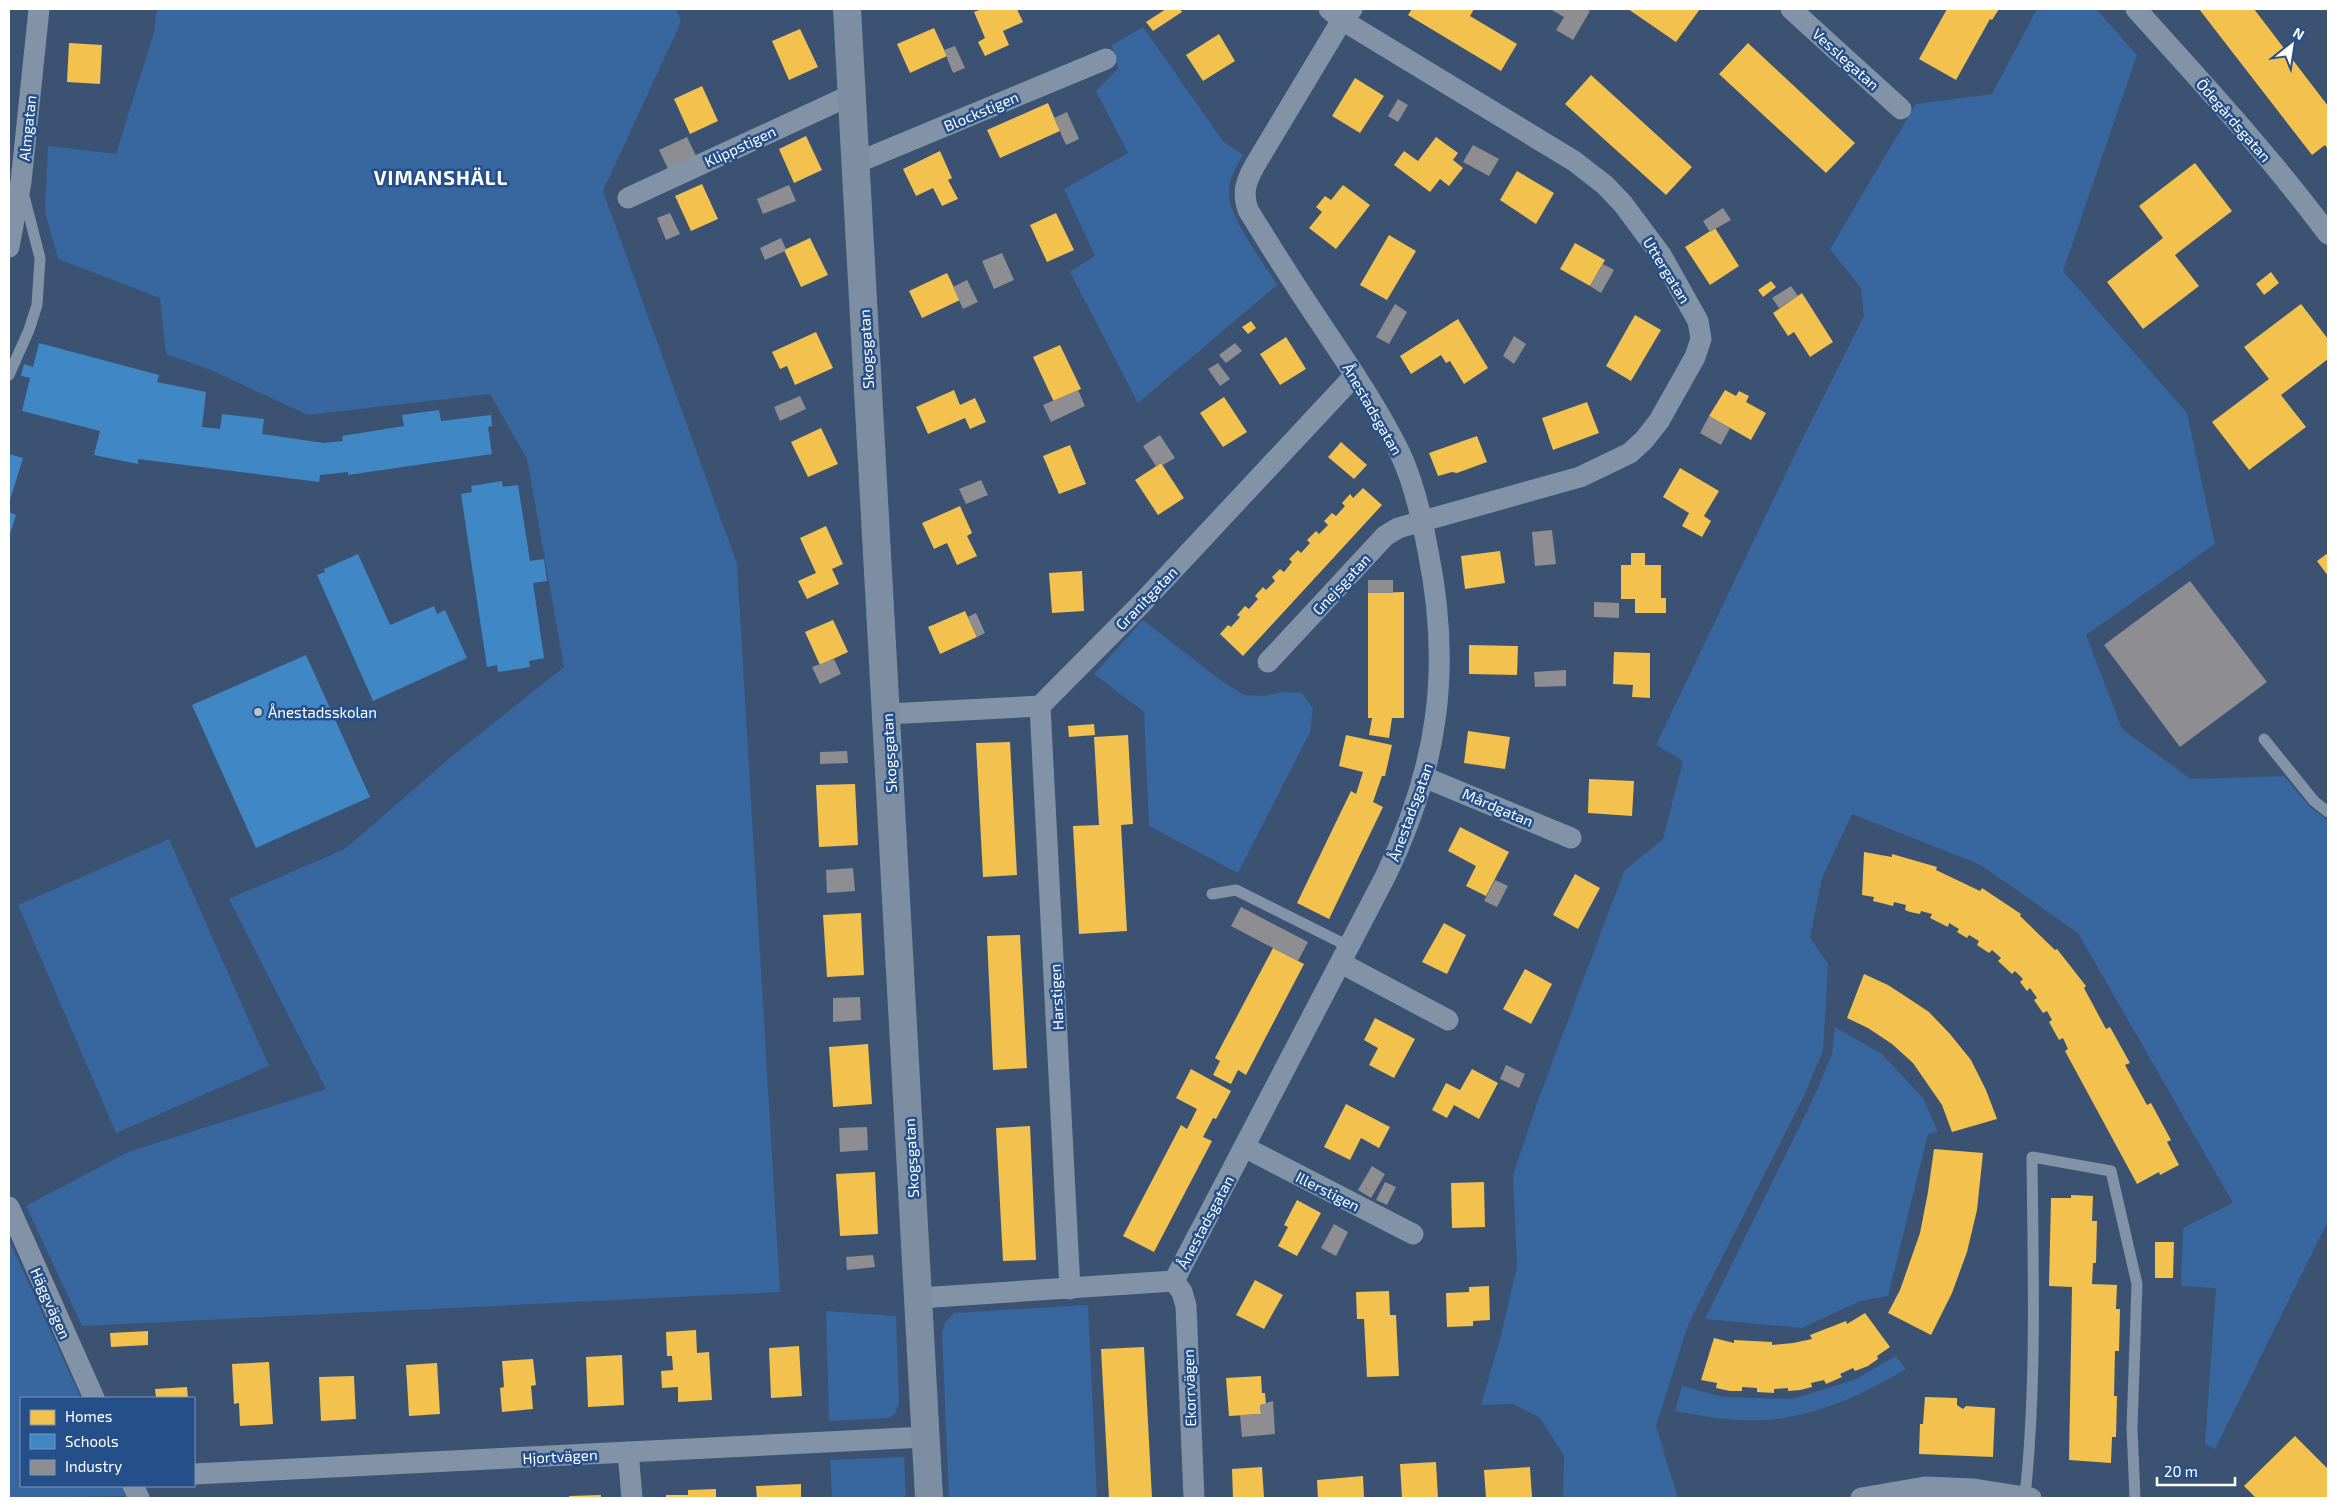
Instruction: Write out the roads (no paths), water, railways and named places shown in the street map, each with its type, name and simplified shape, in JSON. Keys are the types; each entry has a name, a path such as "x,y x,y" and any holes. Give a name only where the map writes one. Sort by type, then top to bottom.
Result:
{"street":[{"name":"Almgatan","path":"9,247 21,182 39,9"},
{"name":"Skogsgatan","path":"847,9 929,1498"},
{"name":"Vesslegatan","path":"1791,9 1901,109"},
{"name":"Ödegårdsgatan","path":"2136,9 2225,107 2297,193 2328,234"},
{"name":"Ånestadsgatan","path":"919,1298 1174,1281 1399,849 1424,777 1434,732 1441,659 1440,620 1422,520 1401,456 1378,412 1248,210 1244,192 1247,179 1341,13"},
{"name":"Uttergatan","path":"1341,13 1591,173 1623,204 1660,255 1687,300 1700,329 1700,345 1659,421 1644,440 1630,453 1580,477 1422,520"},
{"name":"Blockstigen","path":"856,163 1106,59"},
{"name":"Klippstigen","path":"628,198 851,95"},
{"name":"Granitgatan","path":"1040,706 1143,602 1355,375"},
{"name":"Gnejsgatan","path":"1268,662 1385,536 1398,528 1422,520"},
{"path":"887,714 1040,706"},
{"name":"Harstigen","path":"1040,706 1070,1289"},
{"name":"Mårdgatan","path":"1424,777 1571,838"},
{"path":"1345,955 1448,1020"},
{"name":"Illerstigen","path":"1244,1147 1412,1234"},
{"name":"Häggvägen","path":"9,1207 94,1397"},
{"name":"Ekorrvägen","path":"1174,1281 1182,1292 1186,1306 1194,1498"},
{"name":"Hjortvägen","path":"195,1474 926,1437"},
{"path":"628,1452 632,1498"},
{"path":"1861,1498 1925,1487 1974,1489 2028,1497"}],"lane":[{"path":"9,375 29,330 37,305 40,258 21,182"},
{"path":"2264,739 2314,801 2328,812"},
{"path":"1212,894 1236,890 1345,955"},
{"path":"2028,1497 2033,1368 2032,1157 2111,1171 2137,1284 2132,1428 2136,1498"}],"place":[{"name":"Ånestadsskolan","path":"258,712"}],"district":[{"name":"VIMANSHÄLL","path":"441,177"}]}
